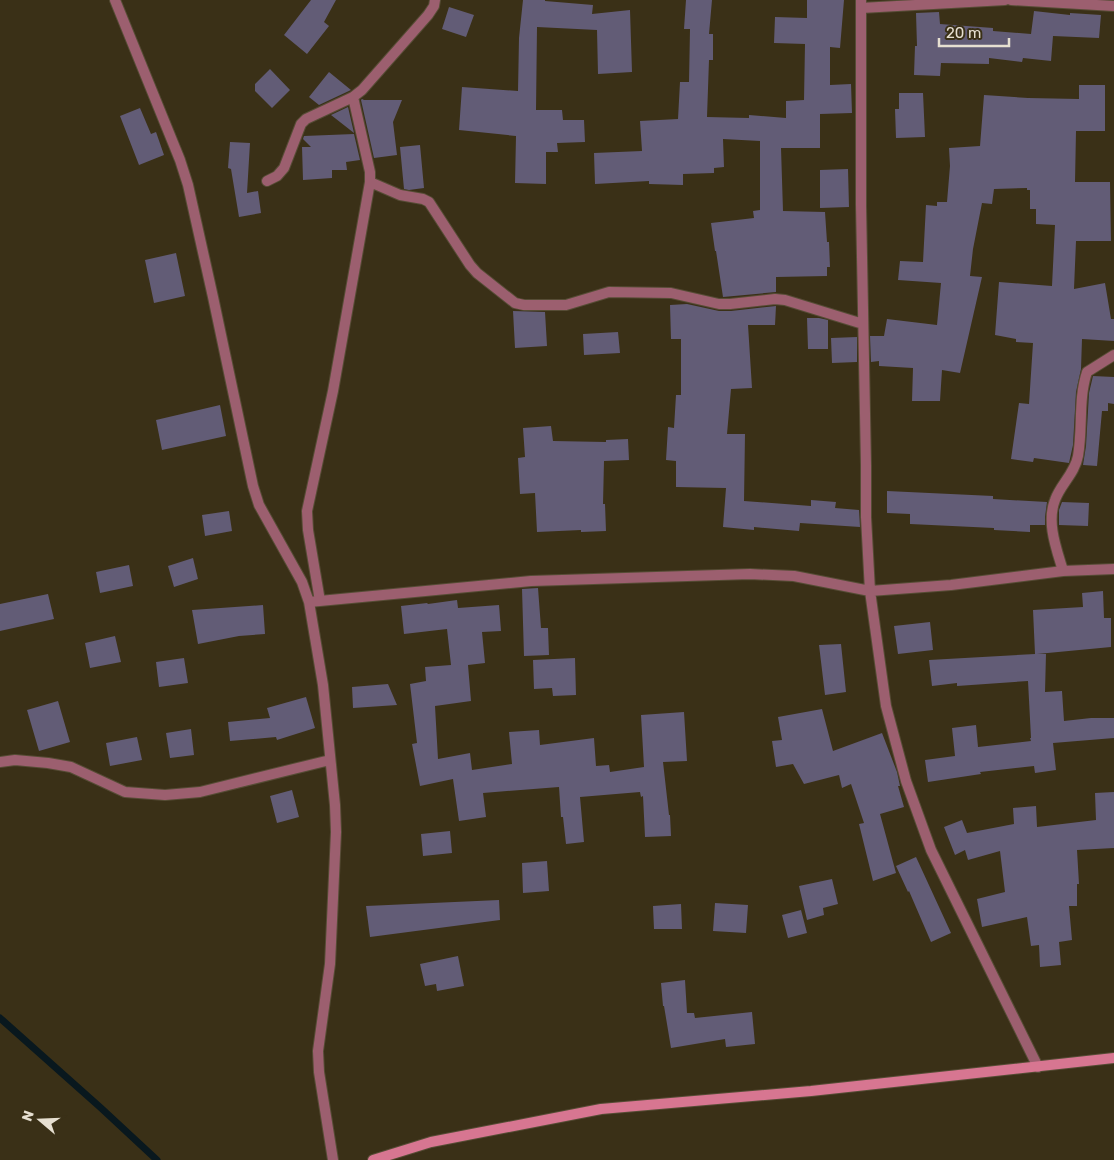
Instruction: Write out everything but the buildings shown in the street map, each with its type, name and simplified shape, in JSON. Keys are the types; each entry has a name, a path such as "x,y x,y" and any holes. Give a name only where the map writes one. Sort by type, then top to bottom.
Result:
{"main road":[{"path":"373,1160 431,1142 601,1110 812,1091 1114,1058"}],"street":[{"path":"115,0 180,160 188,185 253,486 259,505 302,582 315,601"},
{"path":"267,181 277,176 284,168 301,124 306,119 353,97 362,90 428,16 435,0"},
{"path":"1004,0 861,4 861,205 866,517 870,591 886,706 906,781 930,850 1038,1066"},
{"path":"1011,0 1114,6"},
{"path":"333,1160 319,1072 318,1050 330,964 336,832 335,806 307,512 333,391 370,182 370,172 353,97"},
{"path":"370,182 400,195 423,199 429,202 477,273 515,303 524,306 566,305 609,292 659,292 719,304 775,299 785,300 863,324"},
{"path":"1063,572 1054,536 1052,518 1055,500 1074,468 1078,457 1083,390 1087,372 1114,355"},
{"path":"315,601 530,581 750,574 794,576 870,591 951,585 1063,572 1114,569"},
{"path":"0,762 15,760 71,767 125,792 165,795 200,792 330,760"}],"waterway":[{"path":"0,1018 157,1160"}]}
